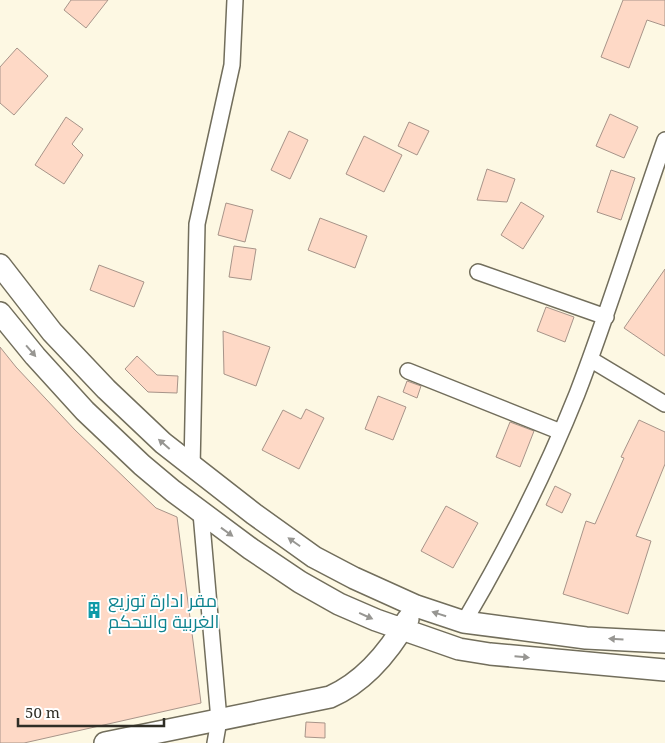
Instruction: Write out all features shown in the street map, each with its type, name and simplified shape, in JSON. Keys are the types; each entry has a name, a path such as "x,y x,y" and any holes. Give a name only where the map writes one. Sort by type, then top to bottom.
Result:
{"main road":[{"path":"0,265 52,332 163,443 192,468 314,556 354,578 416,606 464,622 586,638 665,642"},
{"path":"0,313 35,356 85,411 142,465 201,513 300,582 338,604 402,630 459,649 490,654 665,670"},
{"path":"105,743 319,700 343,692 366,674 386,652 416,606"},
{"path":"490,654 495,626"}],"street":[{"path":"192,468 197,224 232,65 236,0"},
{"path":"464,622 516,529 561,432 606,316 665,140"},
{"path":"478,272 606,316"},
{"path":"590,359 665,404"},
{"path":"408,371 561,432"},
{"path":"201,513 219,720 215,743"}],"building":[{"path":"71,0 108,0 86,28 64,10"},
{"path":"623,0 665,0 665,26 647,20 629,68 601,57"},
{"path":"17,48 48,76 14,115 0,103 0,67"},
{"path":"610,114 638,127 624,158 596,146"},
{"path":"66,117 83,129 72,144 83,155 64,184 35,165"},
{"path":"409,122 429,131 417,155 398,146"},
{"path":"289,131 308,140 290,179 271,170"},
{"path":"364,136 402,155 384,192 346,174"},
{"path":"487,169 515,179 507,202 477,200"},
{"path":"611,170 635,178 621,220 597,212"},
{"path":"521,202 544,216 523,249 501,235"},
{"path":"226,203 253,210 245,242 218,235"},
{"path":"320,218 367,236 355,268 308,250"},
{"path":"234,246 256,249 251,280 229,277"},
{"path":"99,265 144,282 134,307 90,290"},
{"path":"665,269 665,356 624,328"},
{"path":"546,307 574,317 565,342 537,331"},
{"path":"223,331 270,347 256,386 224,374"},
{"name":"مقر ادارة توزيع الغربية والتحكم","path":"0,347 16,367 75,430 156,508 177,517 201,703 24,743 0,743"},
{"path":"137,356 157,375 178,376 177,393 148,392 125,369"},
{"path":"407,381 421,386 417,398 403,392"},
{"path":"378,396 406,407 393,440 365,429"},
{"path":"306,409 324,418 299,469 262,450 283,410 301,419"},
{"path":"639,420 665,432 665,464 636,536 651,541 628,614 563,594 586,521 595,524 624,458 621,457"},
{"path":"510,422 534,431 520,467 496,457"},
{"path":"555,486 571,494 562,513 546,505"},
{"path":"446,506 478,523 453,568 421,551"},
{"path":"306,722 325,723 325,738 305,737"}],"place":[{"name":"مقر ادارة توزيع الغربية والتحكم","path":"94,610"}]}
